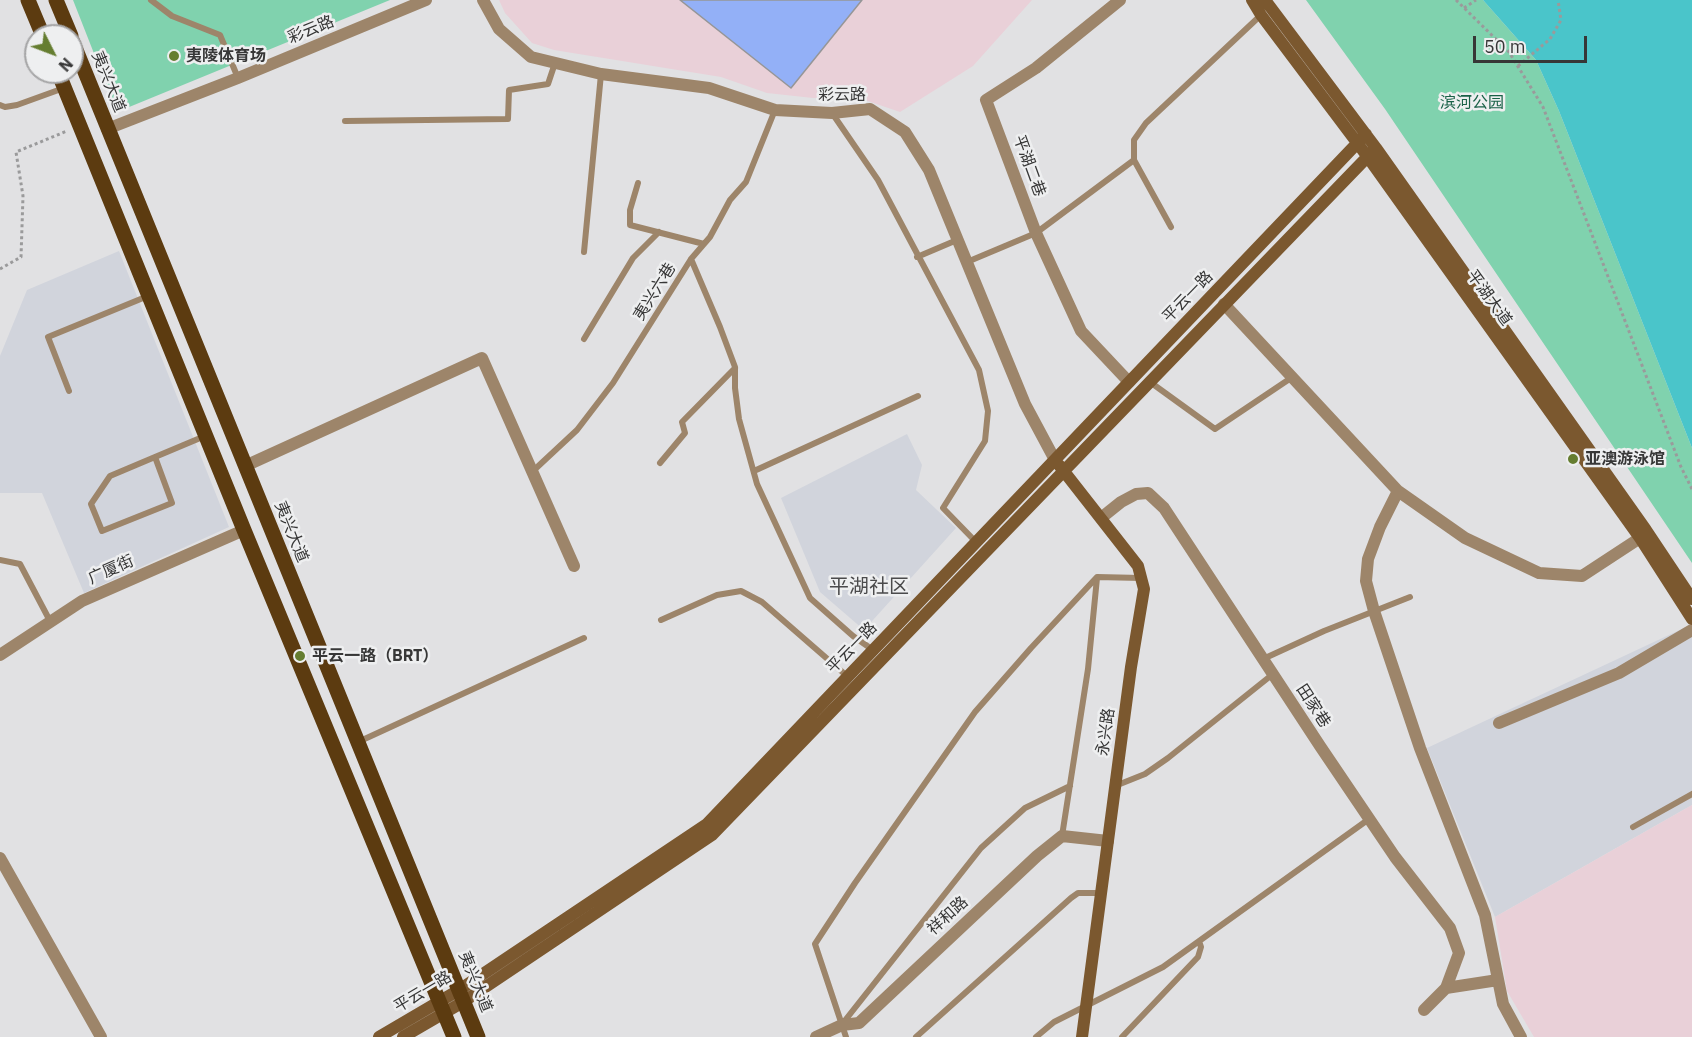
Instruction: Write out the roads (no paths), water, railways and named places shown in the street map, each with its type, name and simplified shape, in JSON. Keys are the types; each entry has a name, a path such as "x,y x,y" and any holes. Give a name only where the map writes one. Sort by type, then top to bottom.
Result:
{"main road":[{"path":"28,0 38,24"},
{"name":"夷兴大道","path":"56,0 65,24"},
{"name":"平湖大道","path":"1252,0 1261,15 1372,152 1646,530 1692,599"},
{"name":"平湖大道","path":"1265,0 1361,138"},
{"name":"夷兴大道","path":"84,71 478,1037"},
{"path":"63,84 243,530 454,1037"},
{"name":"平云一路","path":"461,996 707,824 1361,138"},
{"name":"平湖大道","path":"1372,152 1640,538 1692,619"},
{"name":"平云一路","path":"404,1037 442,1008 712,835 1372,152"},
{"name":"永兴路","path":"1055,460 1138,566 1144,589 1082,1037"},
{"name":"平云一路","path":"379,1037 442,1008"}],"street":[{"name":"彩云路","path":"107,129 238,78 426,0"},
{"name":"彩云路","path":"483,0 499,29 531,57 601,74 709,87 774,110 832,113 870,110 905,132 929,170 1025,404 1055,460"},
{"name":"平湖二巷","path":"1120,0 1107,5 1036,68 986,100 1036,233 1081,331 1129,382"},
{"path":"1224,304 1398,491 1464,538 1539,573 1582,576 1640,538"},
{"path":"245,466 482,358 574,566"},
{"path":"1398,491 1380,527 1368,559 1366,581 1420,748 1485,915 1503,1004 1521,1037"},
{"name":"田家巷","path":"1101,518 1121,502 1136,494 1148,493 1164,508 1395,857 1450,928 1459,953 1446,988 1424,1010"},
{"name":"广厦街","path":"0,655 82,601 243,530"},
{"path":"1499,723 1619,673 1692,630"},
{"path":"1062,836 1108,841"},
{"name":"祥和路","path":"816,1037 844,1031 859,1023 1037,856 1062,836"},
{"path":"0,858 101,1037"},
{"path":"1446,988 1498,980"}],"lane":[{"path":"151,0 172,16 220,35 238,78"},
{"path":"1171,226 1134,159 1134,140 1146,123 1261,15"},
{"path":"345,121 508,119 509,90 548,84 555,63"},
{"path":"584,252 601,74"},
{"path":"0,105 5,107 17,105 65,88"},
{"name":"夷兴六巷","path":"532,471 577,430 613,383 691,259 710,237 730,200 746,182 774,110"},
{"path":"832,113 878,180 979,370 988,411 985,441 943,507 976,542"},
{"path":"966,262 1036,233 1134,159"},
{"path":"638,183 630,210 630,225 704,244"},
{"path":"584,339 633,258 659,232"},
{"path":"917,257 958,240"},
{"path":"691,259 735,367 739,419 757,484 810,598 853,636 873,650"},
{"path":"69,391 48,337 149,296"},
{"path":"660,463 685,433 682,422 735,367"},
{"path":"1150,381 1215,429 1291,378"},
{"path":"754,471 918,396"},
{"path":"155,457 172,502 102,531 91,504 110,476 206,435"},
{"path":"0,560 20,564 50,621"},
{"path":"1062,836 1088,669 1097,577"},
{"path":"844,1031 815,944 855,882 975,712 1063,612 1097,577 1141,578"},
{"path":"661,620 717,595 741,591 762,602 848,677"},
{"path":"1263,659 1324,631 1410,597"},
{"path":"358,742 584,638"},
{"path":"1115,786 1144,774 1168,758 1273,674"},
{"path":"844,1031 981,849 1025,808 1070,786"},
{"path":"1633,827 1692,794"},
{"path":"1036,1037 1054,1022 1163,967 1370,819"},
{"path":"915,1037 1071,898 1078,893 1101,893"},
{"path":"1122,1037 1198,957 1201,946 1199,941"}],"water":[{"path":"1483,0 1692,0 1692,448 1559,111 1536,60"}],"place":[{"name":"夷陵体育场","path":"174,56"},
{"name":"亚澳游泳馆","path":"1573,459"},
{"name":"平云一路（BRT）","path":"300,656"}],"district":[{"name":"平湖社区","path":"869,587"}],"park label":[{"name":"滨河公园","path":"1472,103"}]}
